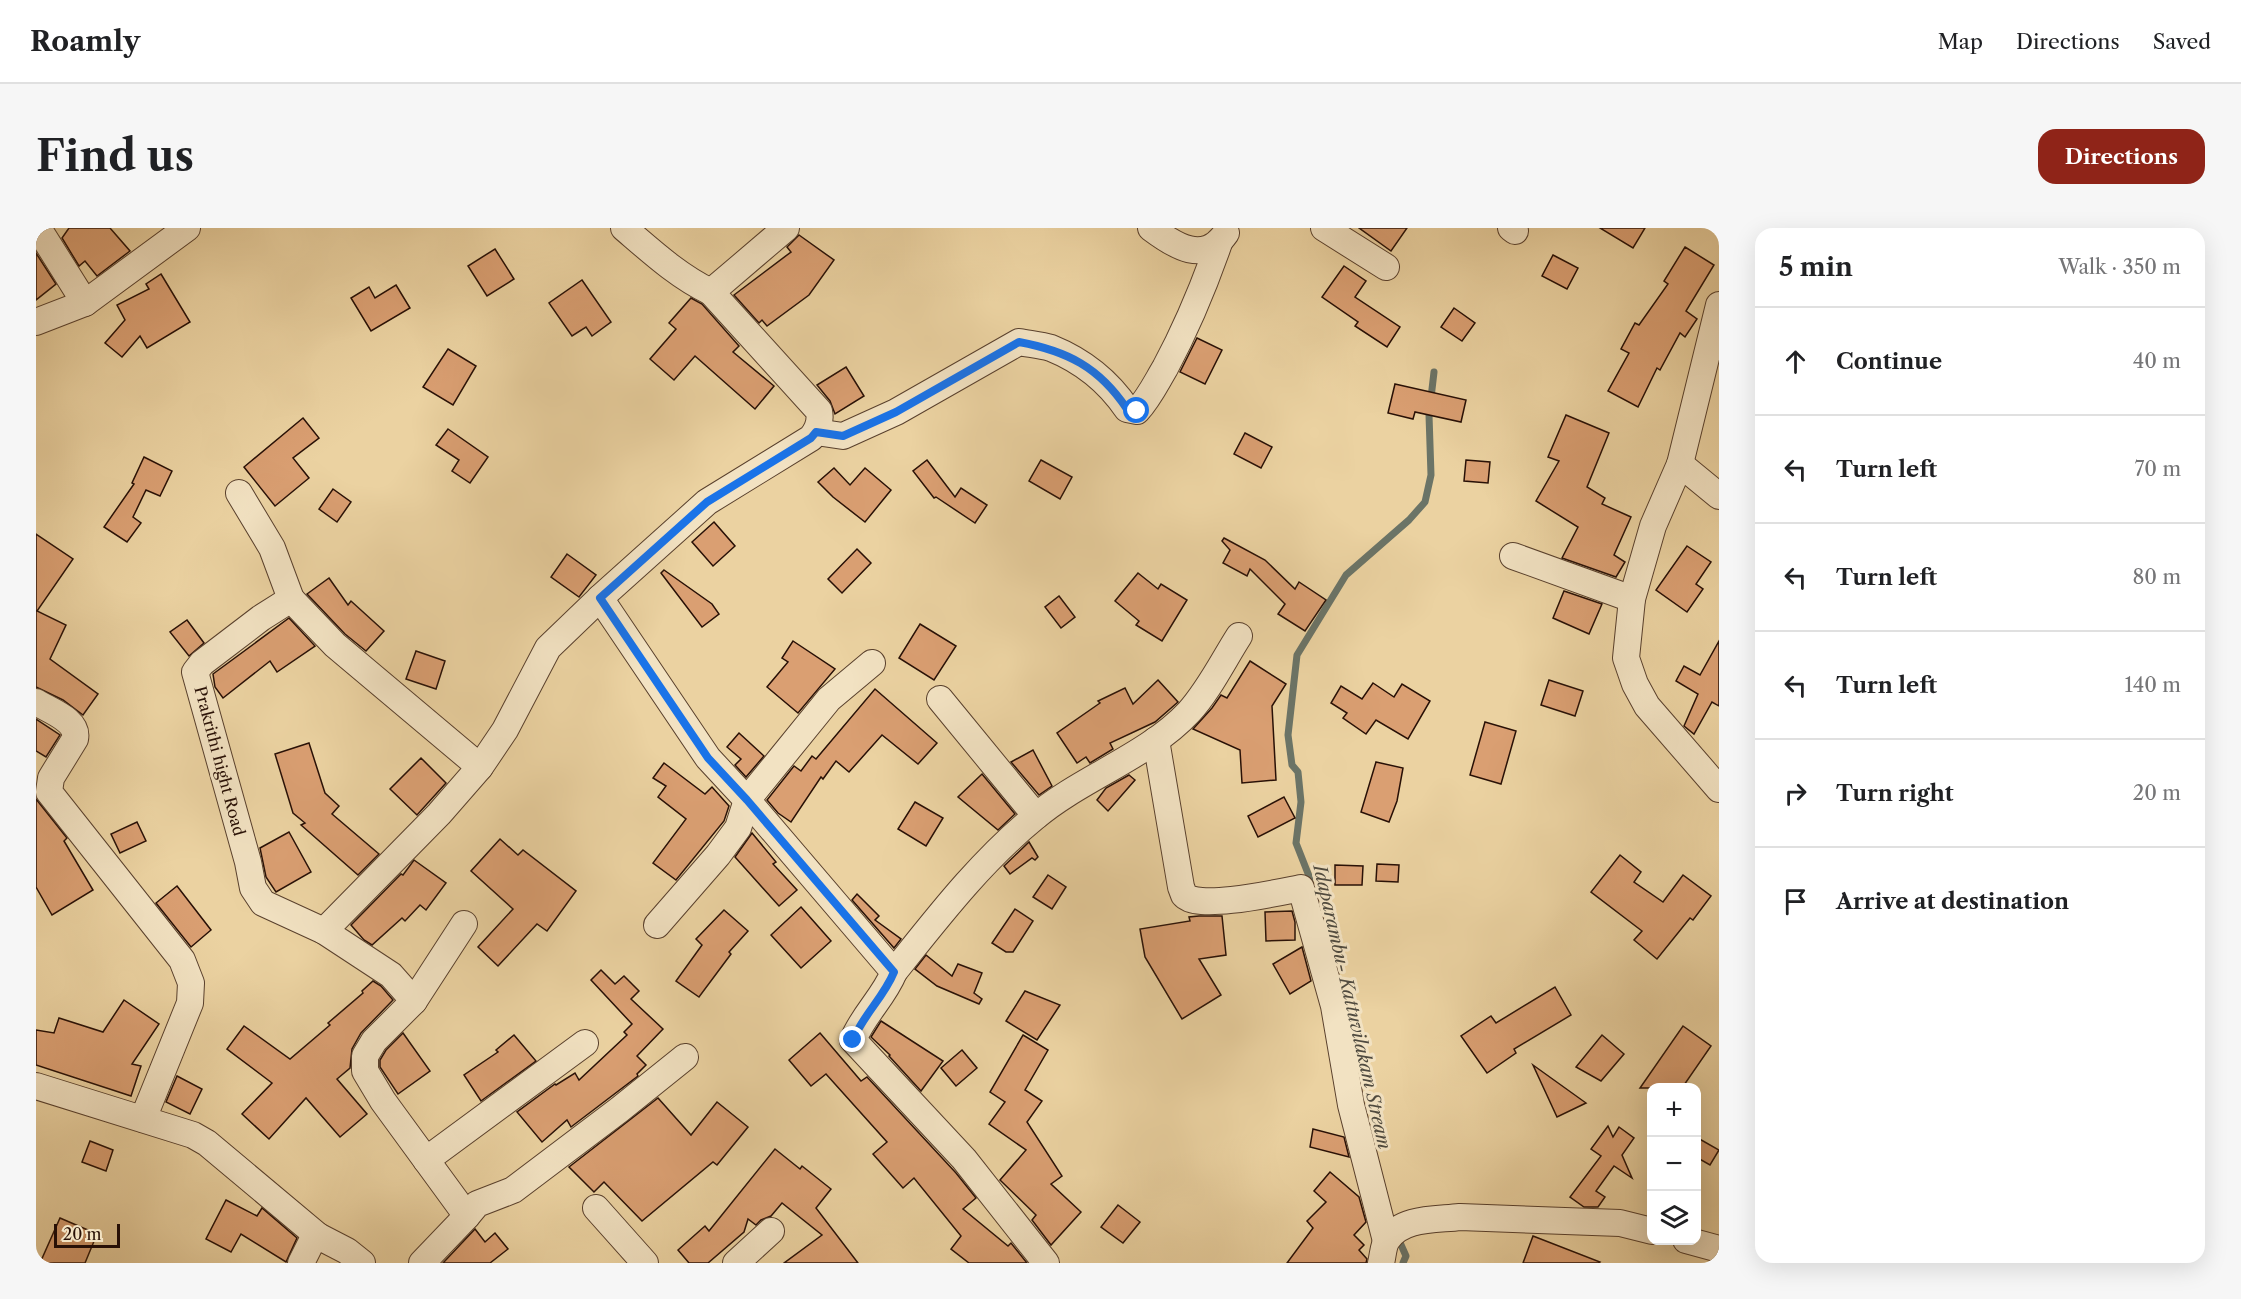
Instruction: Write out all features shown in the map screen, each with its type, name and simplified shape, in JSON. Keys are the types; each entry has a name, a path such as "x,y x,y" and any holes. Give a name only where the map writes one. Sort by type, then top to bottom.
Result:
{"street":[{"path":"38,228 85,303"},
{"path":"36,322 85,303 187,228"},
{"path":"324,931 439,814 480,767 505,730 548,648 707,502 811,438 816,432 820,418 819,411 711,292 674,271 624,228"},
{"path":"711,292 786,228"},
{"path":"1151,228 1183,249 1203,250 1224,235"},
{"path":"1324,228 1386,267"},
{"path":"816,432 843,436 896,412 1019,342 1050,348 1095,372 1114,390 1127,409 1137,411 1146,401 1180,338 1200,297 1224,235"},
{"path":"1719,305 1712,366 1680,464 1653,526 1632,600 1626,658 1635,684 1647,706 1719,789"},
{"path":"1680,464 1719,496"},
{"path":"239,493 272,548 291,599 334,645 480,767"},
{"path":"1513,556 1632,600"},
{"path":"600,598 708,758 747,800 894,972"},
{"name":"Prakrithi hight Road","path":"291,599 261,618 202,663 195,672 248,862 253,888 263,903 324,931 391,975 414,1001"},
{"path":"1046,1263 964,1159 853,1040 857,1030 888,988 894,972 969,879 1036,816 1076,787 1155,740 1189,711 1239,636"},
{"path":"657,925 718,855 738,828 747,800 829,699 872,663"},
{"path":"940,699 1036,816"},
{"path":"36,702 70,722 76,729 75,739 51,778 49,792 182,960 191,983 190,1004 143,1119"},
{"path":"1155,740 1184,895 1191,900 1208,903 1301,888 1334,1005 1352,1105 1389,1242 1421,1222 1460,1217 1620,1223 1647,1230"},
{"path":"464,924 414,1001 374,1041 365,1056 365,1071 383,1101 467,1216"},
{"path":"426,1160 585,1042"},
{"path":"422,1263 477,1204 513,1190 685,1057"},
{"path":"36,1086 193,1135 207,1143 318,1236 347,1251 362,1263"},
{"path":"596,1208 645,1263"},
{"path":"736,1263 771,1231"},
{"path":"301,1263 312,1241 318,1236"},
{"path":"1701,1244 1719,1249"}],"building":[{"path":"69,228 110,228 130,251 97,276 85,261 79,266 62,238"},
{"path":"1359,228 1407,228 1391,251"},
{"path":"1600,228 1645,228 1633,248"},
{"path":"799,235 834,260 809,295 767,326 762,320 759,323 734,295 791,252 787,247"},
{"path":"1685,247 1714,265 1686,311 1697,319 1685,337 1680,333 1660,370 1657,368 1638,407 1608,391 1629,353 1621,349 1635,323 1639,325 1668,284 1664,281"},
{"path":"495,249 514,279 487,296 468,266"},
{"path":"36,253 56,284 36,300"},
{"path":"1553,255 1578,268 1567,289 1542,276"},
{"path":"1344,266 1366,281 1355,297 1400,327 1387,347 1355,326 1358,322 1322,297"},
{"path":"161,274 190,322 147,348 140,336 122,357 105,343 125,320 117,305 149,289 146,284"},
{"path":"582,280 611,322 592,336 586,327 572,336 549,303"},
{"path":"396,285 410,308 371,331 351,298 369,287 375,298"},
{"path":"691,298 702,304 739,346 733,352 774,386 755,409 695,356 674,380 650,359 676,329 669,323"},
{"path":"1454,308 1475,323 1462,341 1441,327"},
{"path":"1197,338 1222,350 1205,384 1180,372"},
{"path":"448,349 476,366 453,405 423,387"},
{"path":"846,367 864,396 835,414 830,401 817,385"},
{"path":"1395,384 1466,400 1461,422 1415,412 1413,419 1388,413"},
{"path":"1566,415 1609,433 1587,487 1605,498 1602,504 1631,517 1614,555 1625,562 1616,577 1562,558 1578,527 1536,501 1559,461 1548,457"},
{"path":"303,418 319,438 293,458 309,478 275,506 244,467"},
{"path":"448,429 488,457 470,483 452,471 459,460 436,445"},
{"path":"1245,433 1272,447 1261,468 1234,454"},
{"path":"144,457 172,471 160,496 146,490 133,517 141,523 127,542 104,527 134,484 132,483"},
{"path":"927,460 955,497 961,488 987,505 975,523 936,497 934,498 913,471"},
{"path":"1041,460 1072,477 1060,499 1029,481"},
{"path":"1466,460 1490,462 1488,483 1464,481"},
{"path":"834,468 850,485 865,468 891,490 865,522 818,482"},
{"path":"333,489 351,502 337,522 319,509"},
{"path":"714,522 735,546 713,566 692,542"},
{"path":"36,534 73,559 37,611 66,625 50,659 98,694 83,715 63,700 36,687"},
{"path":"1224,538 1265,560 1295,589 1299,582 1326,600 1305,631 1278,614 1285,604 1250,569 1247,576 1223,563 1230,550 1222,541"},
{"path":"1687,546 1711,562 1696,584 1703,589 1687,612 1656,590"},
{"path":"857,549 871,563 842,593 828,579"},
{"path":"567,554 596,575 579,597 551,577"},
{"path":"664,570 712,604 719,614 702,627 661,573"},
{"path":"1138,573 1158,589 1161,584 1187,600 1162,641 1136,625 1139,621 1115,601"},
{"path":"329,578 348,605 351,601 384,631 366,651 345,634 307,594"},
{"path":"1564,591 1602,604 1589,634 1553,618"},
{"path":"1059,596 1075,617 1061,628 1045,607"},
{"path":"289,618 315,646 277,672 270,661 223,698 215,687 213,674"},
{"path":"187,620 204,643 189,656 170,632"},
{"path":"920,624 956,646 934,680 899,658"},
{"path":"793,641 835,669 798,713 767,687 788,662 782,658"},
{"path":"1719,641 1719,706 1712,702 1694,734 1684,726 1698,694 1676,681 1684,666 1700,675"},
{"path":"416,651 445,661 436,689 406,679"},
{"path":"1250,661 1286,684 1272,706 1276,780 1242,783 1240,750 1193,729 1221,695 1227,698"},
{"path":"1158,680 1178,702 1155,722 1110,743 1113,749 1090,763 1086,757 1077,763 1057,733 1100,703 1098,701 1125,688 1133,704"},
{"path":"1549,680 1583,691 1575,716 1541,705"},
{"path":"1373,683 1394,697 1402,684 1430,701 1408,739 1376,720 1366,734 1343,718 1347,713 1331,703 1341,686 1362,699"},
{"path":"875,689 937,743 918,764 882,735 849,772 836,761 823,779 821,777 791,822 778,813 767,800 794,766 801,771 812,756 816,759"},
{"path":"36,719 60,735 46,757 36,751"},
{"path":"1485,722 1516,731 1501,784 1470,775"},
{"path":"739,733 764,756 746,777 735,765 741,759 727,747"},
{"path":"309,743 325,793 339,806 332,814 379,854 358,875 301,825 305,823 293,813 275,754"},
{"path":"1033,750 1052,786 1039,795 1011,762"},
{"path":"421,758 446,783 417,815 390,789"},
{"path":"1376,762 1403,768 1397,801 1389,822 1361,812"},
{"path":"664,763 705,794 712,787 729,806 724,821 676,880 653,863 686,819 658,797 666,786 653,778"},
{"path":"982,774 1015,814 998,830 958,797"},
{"path":"1129,775 1135,780 1108,811 1097,800 1106,788"},
{"path":"1284,797 1295,818 1258,837 1248,816"},
{"path":"36,799 67,838 64,841 93,890 52,915 36,887"},
{"path":"915,802 943,818 926,846 898,829"},
{"path":"137,822 146,841 120,853 111,834"},
{"path":"289,832 311,872 276,892 266,877 260,848"},
{"path":"752,833 776,862 773,864 797,890 779,906 735,857"},
{"path":"500,839 518,855 523,850 576,891 547,931 537,924 498,966 478,947 513,909 471,871"},
{"path":"1029,842 1038,857 1035,860 1032,858 1010,874 1004,866"},
{"path":"1620,855 1641,872 1634,882 1663,902 1683,875 1711,896 1693,920 1690,918 1657,959 1634,940 1642,931 1591,892"},
{"path":"414,860 446,883 426,910 420,905 405,921 402,918 372,945 364,940 351,925 401,874 403,875"},
{"path":"1377,864 1399,865 1398,882 1376,881"},
{"path":"1335,865 1363,866 1362,885 1335,885"},
{"path":"1048,875 1066,887 1052,909 1033,897"},
{"path":"177,886 211,930 191,947 156,903"},
{"path":"857,894 879,916 875,920 901,939 894,948 852,900"},
{"path":"801,907 831,941 801,968 771,935"},
{"path":"1015,909 1033,921 1013,952 1006,952 992,943"},
{"path":"724,910 748,931 729,952 731,954 699,997 676,981 702,945 696,939"},
{"path":"1292,911 1295,922 1295,940 1266,941 1265,912"},
{"path":"1222,916 1226,955 1199,959 1221,995 1182,1019 1145,957 1140,929 1190,921 1189,917"},
{"path":"1302,947 1311,981 1290,994 1273,964"},
{"path":"926,955 952,976 958,964 982,973 974,993 982,999 979,1004 937,986 915,969"},
{"path":"601,970 615,984 624,976 639,991 631,999 663,1029 637,1056 646,1065 637,1074 638,1076 571,1127 567,1120 542,1142 517,1112 555,1084 575,1073 579,1080 627,1035 624,1032 632,1024 591,980"},
{"path":"373,981 381,986 393,1000 361,1033 352,1049 350,1068 337,1079 367,1114 340,1137 306,1098 269,1139 242,1114 272,1083 227,1049 244,1026 290,1059 330,1025 328,1023 363,993 362,991"},
{"path":"1555,987 1571,1015 1514,1049 1516,1053 1487,1073 1461,1036 1491,1016 1496,1023"},
{"path":"1025,991 1060,1005 1037,1040 1006,1021"},
{"path":"124,1000 159,1024 132,1064 141,1066 131,1096 36,1065 36,1030 54,1033 59,1018 103,1032"},
{"path":"881,1021 943,1061 921,1091 871,1037"},
{"path":"1683,1026 1711,1046 1685,1083 1647,1083 1647,1088 1640,1088"},
{"path":"403,1033 430,1071 398,1094 380,1067 380,1060 386,1050"},
{"path":"820,1033 861,1081 867,1077 956,1173 976,1198 963,1209 1008,1246 1011,1243 1027,1263 969,1263 951,1249 961,1236 914,1178 903,1188 873,1154 887,1142 826,1074 811,1086 789,1060"},
{"path":"514,1035 536,1061 481,1101 464,1075 498,1052 496,1050"},
{"path":"1023,1035 1048,1050 1025,1090 1042,1101 1027,1122 1062,1176 1051,1184 1081,1212 1051,1245 1032,1220 1036,1215 1000,1180 1026,1150 989,1124 1005,1102 990,1092"},
{"path":"1602,1035 1624,1054 1601,1081 1576,1067"},
{"path":"962,1050 977,1068 956,1086 941,1068"},
{"path":"1533,1065 1586,1103 1557,1117"},
{"path":"177,1076 202,1089 190,1114 166,1102"},
{"path":"658,1098 691,1135 717,1102 748,1127 717,1165 713,1162 642,1221 604,1182 594,1192 569,1167"},
{"path":"1608,1126 1613,1137 1619,1127 1634,1138 1622,1155 1632,1178 1614,1166 1596,1191 1605,1197 1598,1207 1584,1207 1570,1197 1601,1156 1591,1149"},
{"path":"1313,1129 1344,1137 1349,1157 1310,1147"},
{"path":"1701,1140 1719,1150 1710,1165 1701,1160"},
{"path":"90,1141 113,1150 106,1171 82,1162"},
{"path":"775,1149 800,1169 802,1166 831,1189 816,1208 858,1263 784,1263 822,1235 782,1203 771,1216 756,1225 748,1219 744,1232 708,1263 689,1263 678,1250 705,1226 709,1231"},
{"path":"1330,1172 1359,1197 1366,1222 1354,1235 1364,1245 1359,1250 1367,1259 1366,1263 1287,1263 1313,1228 1307,1221 1326,1202 1314,1191"},
{"path":"226,1200 257,1216 262,1208 297,1238 286,1262 241,1234 231,1252 206,1239"},
{"path":"1118,1205 1140,1222 1123,1243 1101,1227"},
{"path":"60,1218 97,1234 85,1263 40,1263"},
{"path":"475,1229 485,1242 495,1233 508,1249 490,1263 443,1263"},
{"path":"1533,1236 1600,1262 1523,1263"}],"waterway":[{"name":"Idaparambu- Kattuvilakam Stream","path":"1311,887 1296,843 1301,802 1298,772 1292,765 1288,735 1297,655 1346,575 1409,520 1425,502 1431,475 1429,415 1434,372"},
{"name":"Idaparambu- Kattuvilakam Stream","path":"1398,1238 1406,1256 1403,1263"}],"route":[{"path":"853,1040 857,1030 888,988 894,972 747,800 708,758 600,598 707,502 811,438 816,432 843,436 896,412 1019,342 1050,348 1095,372 1114,390 1127,409 1137,411"}]}
